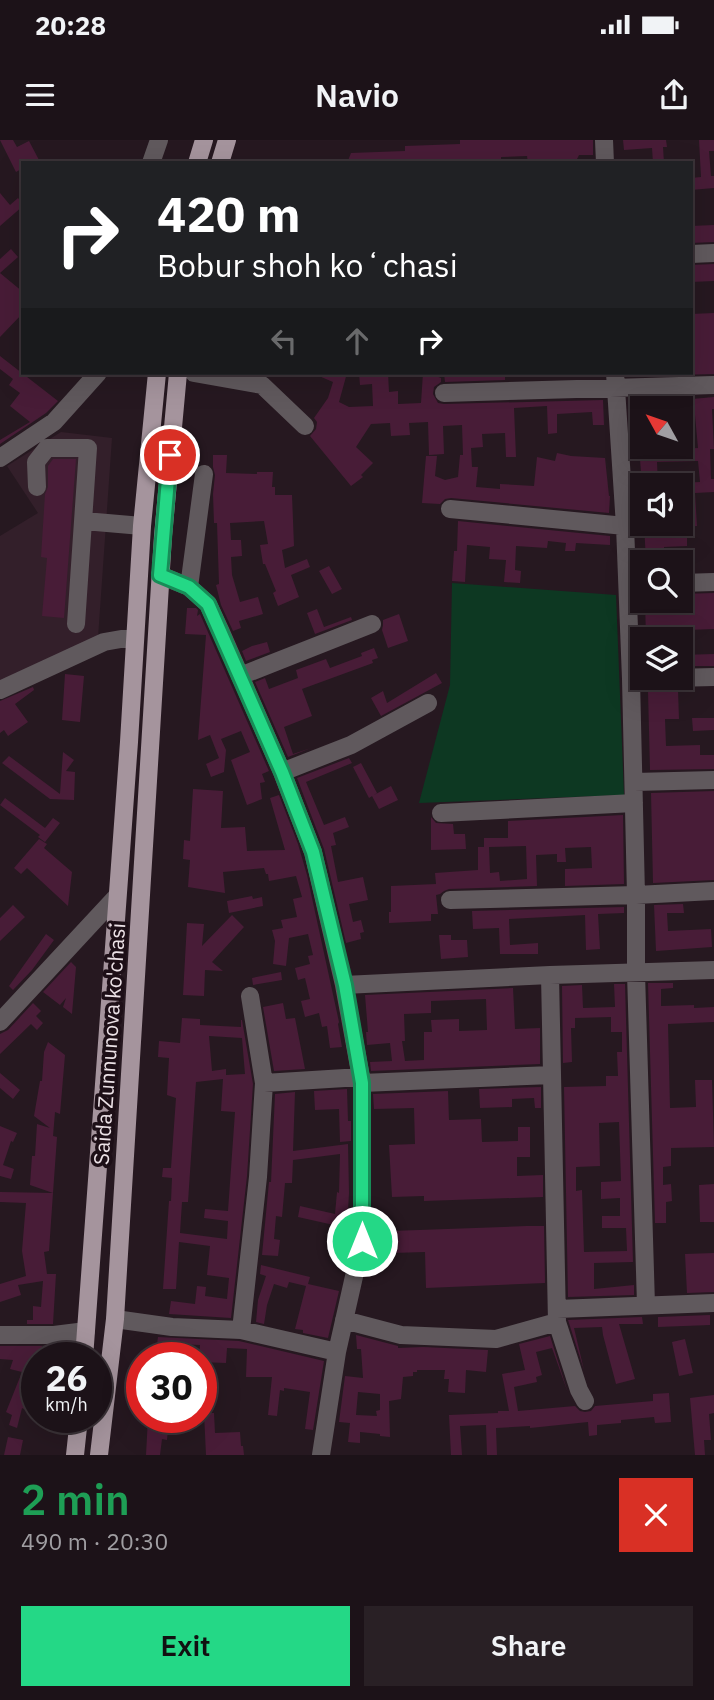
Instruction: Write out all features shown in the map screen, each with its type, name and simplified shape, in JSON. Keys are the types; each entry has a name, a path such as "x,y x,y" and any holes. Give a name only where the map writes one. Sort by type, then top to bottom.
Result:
{"main road":[{"path":"198,161 204,140"},
{"path":"221,161 227,140"},
{"name":"Saida Zunnunova ko'chasi","path":"85,1342 142,526 157,375"},
{"name":"Saida Zunnunova ko'chasi","path":"99,1455 115,1319 160,575 178,375"},
{"path":"129,742 151,743"},
{"path":"75,1455 77,1433"}],"street":[{"path":"152,161 159,140"},
{"path":"604,140 605,161"},
{"path":"693,254 714,253"},
{"path":"0,458 54,422 96,375"},
{"path":"205,375 262,385 305,426"},
{"path":"444,393 615,381 714,385"},
{"path":"615,381 625,526 630,556"},
{"path":"37,487 36,462 47,448 88,448 76,624"},
{"path":"189,587 204,474"},
{"path":"450,509 625,526"},
{"path":"84,521 142,526"},
{"path":"160,575 189,587 208,604 282,772 313,852 345,985 362,1080 362,1241 337,1352 321,1455"},
{"path":"693,583 714,582"},
{"path":"240,676 373,624"},
{"path":"0,690 104,642 135,639"},
{"path":"693,677 714,677"},
{"path":"631,690 646,1305"},
{"path":"282,772 351,746 428,703"},
{"path":"634,782 714,780"},
{"path":"441,813 634,803"},
{"path":"450,900 714,891"},
{"path":"0,1022 117,896"},
{"path":"345,985 714,970"},
{"path":"550,975 557,1316 579,1390 585,1401"},
{"path":"241,1330 258,1177 264,1083 250,996"},
{"path":"264,1083 552,1076"},
{"path":"344,1320 401,1335 496,1339 557,1316 646,1305 714,1303"},
{"path":"115,1319 241,1330 337,1352"},
{"path":"0,1335 54,1335 86,1331"}],"shaded area":[{"path":"61,432 112,438 98,638 0,685 0,536 38,513 7,466"}],"green space":[{"path":"452,583 616,595 624,795 419,803 450,685"}],"building":[{"path":"0,140 13,140 17,147 29,141 39,160 21,161 21,169 16,172"},
{"path":"460,140 593,140 593,155 579,155 576,161 528,161 527,156 501,157 501,161 348,161 351,153 405,151 405,146 460,144"},
{"path":"623,140 666,140 667,147 663,147 664,161 653,161 652,148 624,150"},
{"path":"699,140 714,140 714,151 709,151 714,188 693,190 693,178 701,177"},
{"path":"0,193 10,205 18,198 21,208 0,226"},
{"path":"714,225 714,242 693,243 693,226"},
{"path":"11,249 18,257 0,273 0,259"},
{"path":"714,264 714,281 693,282 693,265"},
{"path":"0,273 21,290 21,315 0,337"},
{"path":"714,313 714,374 693,375 693,314"},
{"path":"0,356 21,375 58,401 46,413 0,444 0,440 30,422 10,406 20,393 9,385 13,379 0,369"},
{"path":"317,375 346,375 339,402 349,407 373,406 372,384 360,385 359,375 388,375 389,392 398,391 398,404 421,403 423,375 441,378 441,382 434,387 433,394 438,403 444,404 603,400 604,425 593,425 592,412 557,414 557,433 548,434 547,406 514,408 516,457 506,457 505,433 482,434 483,447 471,448 472,467 478,467 476,487 500,489 500,484 534,486 537,457 555,461 557,453 605,458 610,496 609,513 451,498 440,504 422,503 426,456 437,456 435,476 445,480 458,477 460,455 463,455 462,425 443,426 444,454 429,455 428,422 409,423 410,435 391,436 390,423 371,424 356,447 373,463 361,475 363,477 351,486 310,436 316,429 317,422 314,418 328,398 333,382"},
{"path":"444,375 505,375 505,380 445,382"},
{"path":"714,397 714,449 710,449 714,492 695,493 697,526 693,526 693,482 700,482 698,461 657,462 657,473 641,473 640,459 693,459 693,448 698,448 693,399"},
{"path":"213,455 227,455 226,473 273,472 272,487 275,487 275,495 292,495 294,546 282,550 285,568 307,559 310,567 291,575 299,597 278,606 273,593 276,591 263,564 260,545 268,544 264,521 230,523 231,540 241,540 242,556 231,557 232,575 240,602 258,597 263,614 239,621 241,628 233,631 221,605 216,585 219,584 217,523 214,523"},
{"path":"53,459 76,459 64,618 42,616 47,558 41,557 45,494 48,487 48,466"},
{"path":"458,521 610,536 610,545 576,543 575,551 565,551 566,543 548,541 547,548 516,546 515,570 521,571 520,583 504,582 506,560 489,559 490,547 467,545 465,582 452,581"},
{"path":"645,536 687,536 687,546 645,550"},
{"path":"329,566 342,589 332,594 319,571"},
{"path":"714,593 714,629 646,627 645,613 693,613 693,594"},
{"path":"187,608 198,610 197,616 200,614 269,771 262,774 265,782 260,783 262,799 247,805 231,760 250,752 241,731 221,739 226,750 224,772 211,777 206,764 219,758 210,735 198,740 206,635 185,634"},
{"path":"317,609 324,627 351,617 352,620 315,634 307,613"},
{"path":"399,614 408,641 388,648 382,630 383,620"},
{"path":"267,642 270,652 246,661 242,651"},
{"path":"374,648 378,658 372,660 373,663 302,689 312,716 284,727 293,754 311,748 288,757 255,682 265,678 269,689 298,678 296,670 326,659 330,668 362,656 361,653"},
{"path":"714,654 714,666 693,666 693,655"},
{"path":"436,673 442,683 381,716 371,698 383,691 387,703"},
{"path":"65,674 84,676 80,722 62,720"},
{"path":"33,687 34,690 15,704 28,722 8,736 4,730 0,733 0,701"},
{"path":"678,690 679,719 665,719 666,746 700,745 700,755 714,755 714,769 650,770 648,691"},
{"path":"692,718 714,718 714,730 693,731"},
{"path":"63,752 74,760 66,771 75,772 74,800 50,799 2,763 9,756 60,794"},
{"path":"349,758 352,763 306,782 324,825 345,817 349,827 333,833 336,845 331,846 338,882 363,877 368,900 349,904 353,922 361,920 364,932 360,933 361,939 346,943 324,849 297,778"},
{"path":"361,763 377,793 369,798 353,767"},
{"path":"391,786 398,800 379,809 372,796"},
{"path":"193,789 223,791 221,828 245,827 247,851 285,850 270,798 279,795 307,875 342,1047 330,1048 327,1026 322,1027 319,1013 305,1017 301,1001 310,999 305,978 298,980 295,968 310,964 308,956 313,955 308,934 289,938 286,966 273,964 275,941 272,930 283,928 281,920 297,917 293,899 302,897 296,876 269,881 264,868 223,872 225,893 188,887 190,860 183,859 184,840 190,841"},
{"path":"714,791 714,880 653,883 651,793"},
{"path":"5,798 45,828 53,818 60,823 45,842 38,837 40,835 0,805"},
{"path":"623,815 624,884 565,886 565,869 592,868 591,847 565,848 566,862 557,862 557,854 536,855 537,886 449,889 436,895 438,914 431,914 431,921 389,923 391,886 436,884 435,873 478,870 478,847 484,847 484,838 508,838 508,821","holes":["526,846 527,879 500,881 499,872 490,873 489,847"]},
{"path":"431,817 436,823 453,824 454,834 465,834 466,849 431,850"},
{"path":"39,839 47,844 44,848 72,872 68,906 27,868 21,874 14,868"},
{"path":"252,896 253,899 262,897 263,906 229,913 227,901"},
{"path":"683,904 684,913 667,913 668,931 711,929 712,947 656,951 654,905"},
{"path":"13,905 25,917 0,941 0,918"},
{"path":"624,907 624,913 598,914 600,949 586,950 585,915 509,919 510,945 538,943 538,954 500,954 499,928 473,929 472,911"},
{"path":"232,915 244,927 212,962 223,971 205,970 204,996 183,995 187,923 204,924 202,946"},
{"path":"46,934 54,940 13,990 9,986"},
{"path":"439,935 451,935 451,940 467,940 468,957 441,959"},
{"path":"71,962 76,967 72,1014 63,1007 66,998 60,1005 43,992"},
{"path":"281,972 282,980 253,985 252,978"},
{"path":"648,983 673,983 673,988 661,989 661,1006 714,1007 714,1022 668,1024 670,1108 696,1107 695,1080 712,1080 714,1147 671,1148 671,1166 663,1167 663,1185 671,1184 672,1201 666,1202 666,1223 655,1223"},
{"path":"614,984 625,984 633,1262 594,1263 594,1289 634,1285 634,1295 568,1297 564,1087 606,1086 606,1076 618,1076 617,1052 622,1052 622,1032 611,1032 611,1017 575,1018 575,1028 571,1028 572,1062 563,1063 562,986 582,985 583,1008 615,1007","holes":["619,1122 621,1181 601,1182 601,1199 620,1198 620,1216 602,1216 602,1228 626,1228 627,1251 584,1252 582,1190 576,1191 576,1167 600,1166 599,1123"]},
{"path":"513,988 515,1029 540,1028 540,1064 371,1071 370,1062 392,1061 390,1043 367,1045 365,995","holes":["486,999 487,1030 459,1031 459,1019 431,1020 432,1032 424,1032 424,1060 405,1061 402,1041 405,1041 404,1014 431,1013 431,1001"]},
{"path":"33,1003 41,1011 36,1016 43,1023 37,1030 31,1024 0,1054 0,1034 8,1030"},
{"path":"283,1003 286,1019 295,1018 305,1069 274,1071 263,1007"},
{"path":"182,1018 200,1019 200,1025 241,1027 242,1020 253,1084 247,1176 231,1318 169,1314 171,1301 195,1304 197,1286 206,1287 205,1296 227,1299 229,1278 207,1275 210,1246 179,1242 176,1289 163,1289 172,1178 162,1177 163,1168 171,1168 176,1098 167,1095 169,1058 158,1057 159,1041 180,1043","holes":["209,1036 242,1038 245,1074 226,1075 226,1069 212,1071","223,1079 221,1111 235,1112 228,1211 205,1209 204,1218 228,1221 227,1239 180,1233 182,1202 188,1202 196,1082"]},
{"path":"48,1042 65,1055 60,1114 55,1112 53,1136 57,1137 53,1193 30,1185 37,1124 50,1128 34,1116"},
{"path":"0,1073 20,1090 13,1099 0,1088"},
{"path":"541,1087 541,1108 535,1108 534,1098 512,1099 512,1107 480,1108 479,1089"},
{"path":"347,1089 351,1141 340,1142 339,1109 315,1110 314,1091"},
{"path":"448,1091 449,1120 481,1119 482,1142 518,1141 518,1127 530,1127 530,1157 517,1157 517,1176 543,1175 543,1197 424,1201 424,1196 392,1197 389,1145 415,1144 414,1108 374,1109 373,1094"},
{"path":"295,1092 293,1151 348,1144 347,1228 298,1217 300,1206 335,1214 337,1192 339,1193 340,1154 293,1160 292,1183 285,1183 282,1217 276,1216 274,1239 280,1240 278,1256 262,1255 271,1182 275,1094"},
{"path":"0,1126 17,1133 13,1142 11,1141 3,1165 14,1169 11,1179 0,1176"},
{"path":"714,1184 714,1222 700,1222 699,1185"},
{"path":"0,1192 53,1193 49,1251 44,1252 47,1274 56,1274 53,1324 27,1324 27,1320 33,1320 33,1306 41,1307 43,1281 18,1285 21,1295 0,1302 0,1284 26,1276 22,1251 26,1203 0,1202"},
{"path":"544,1226 545,1283 426,1288 425,1252 392,1253 391,1231"},
{"path":"714,1253 714,1292 687,1293 685,1254"},
{"path":"261,1265 310,1277 308,1284 339,1291 328,1338 295,1329 306,1286 289,1282 287,1288 274,1284 264,1324 256,1322 258,1300 266,1276 260,1274"},
{"path":"710,1315 710,1325 658,1327 658,1317"},
{"path":"642,1317 643,1324 619,1324 635,1379 616,1384 602,1327 574,1328 584,1370 568,1320"},
{"path":"356,1335 398,1348 488,1350 486,1372 466,1370 465,1393 448,1392 449,1379 444,1379 445,1370 417,1370 413,1372 413,1376 403,1377 401,1399 389,1401 390,1437 360,1432 360,1443 348,1442 350,1423 339,1422 345,1376 363,1378 361,1349 357,1349","holes":["358,1392 380,1394 380,1410 376,1411 377,1416 356,1415"]},
{"path":"550,1336 568,1393 552,1348 536,1352 542,1375 536,1377 537,1382 514,1387 518,1411 575,1406 585,1412 591,1411 595,1406 653,1401 653,1394 669,1393 671,1422 655,1423 654,1417 621,1420 621,1423 597,1425 597,1435 589,1436 588,1422 530,1428 496,1428 497,1455 487,1455 486,1425 460,1426 462,1455 451,1455 449,1415 509,1411 502,1374 525,1370 519,1344"},
{"path":"158,1337 239,1341 324,1361 313,1430 305,1429 310,1392 284,1388 284,1391 280,1390 277,1416 268,1415 272,1377 246,1377 247,1349 227,1348 226,1363 217,1363 217,1342 157,1342"},
{"path":"685,1339 693,1373 679,1376 672,1342"},
{"path":"0,1346 21,1346 21,1372 10,1369 13,1360 0,1359"},
{"path":"21,1374 21,1412 17,1428 9,1425 12,1415 6,1412"},
{"path":"714,1395 714,1413 709,1414 711,1440 704,1440 705,1455 695,1455 690,1398"},
{"path":"240,1432 244,1455 206,1455 205,1433"},
{"path":"147,1433 168,1433 167,1440 162,1439 160,1455 146,1455"},
{"path":"8,1437 23,1440 20,1455 4,1455"}],"route":[{"path":"170,455 160,575 189,587 208,604 282,772 313,852 345,985 362,1083 362,1241"}]}
